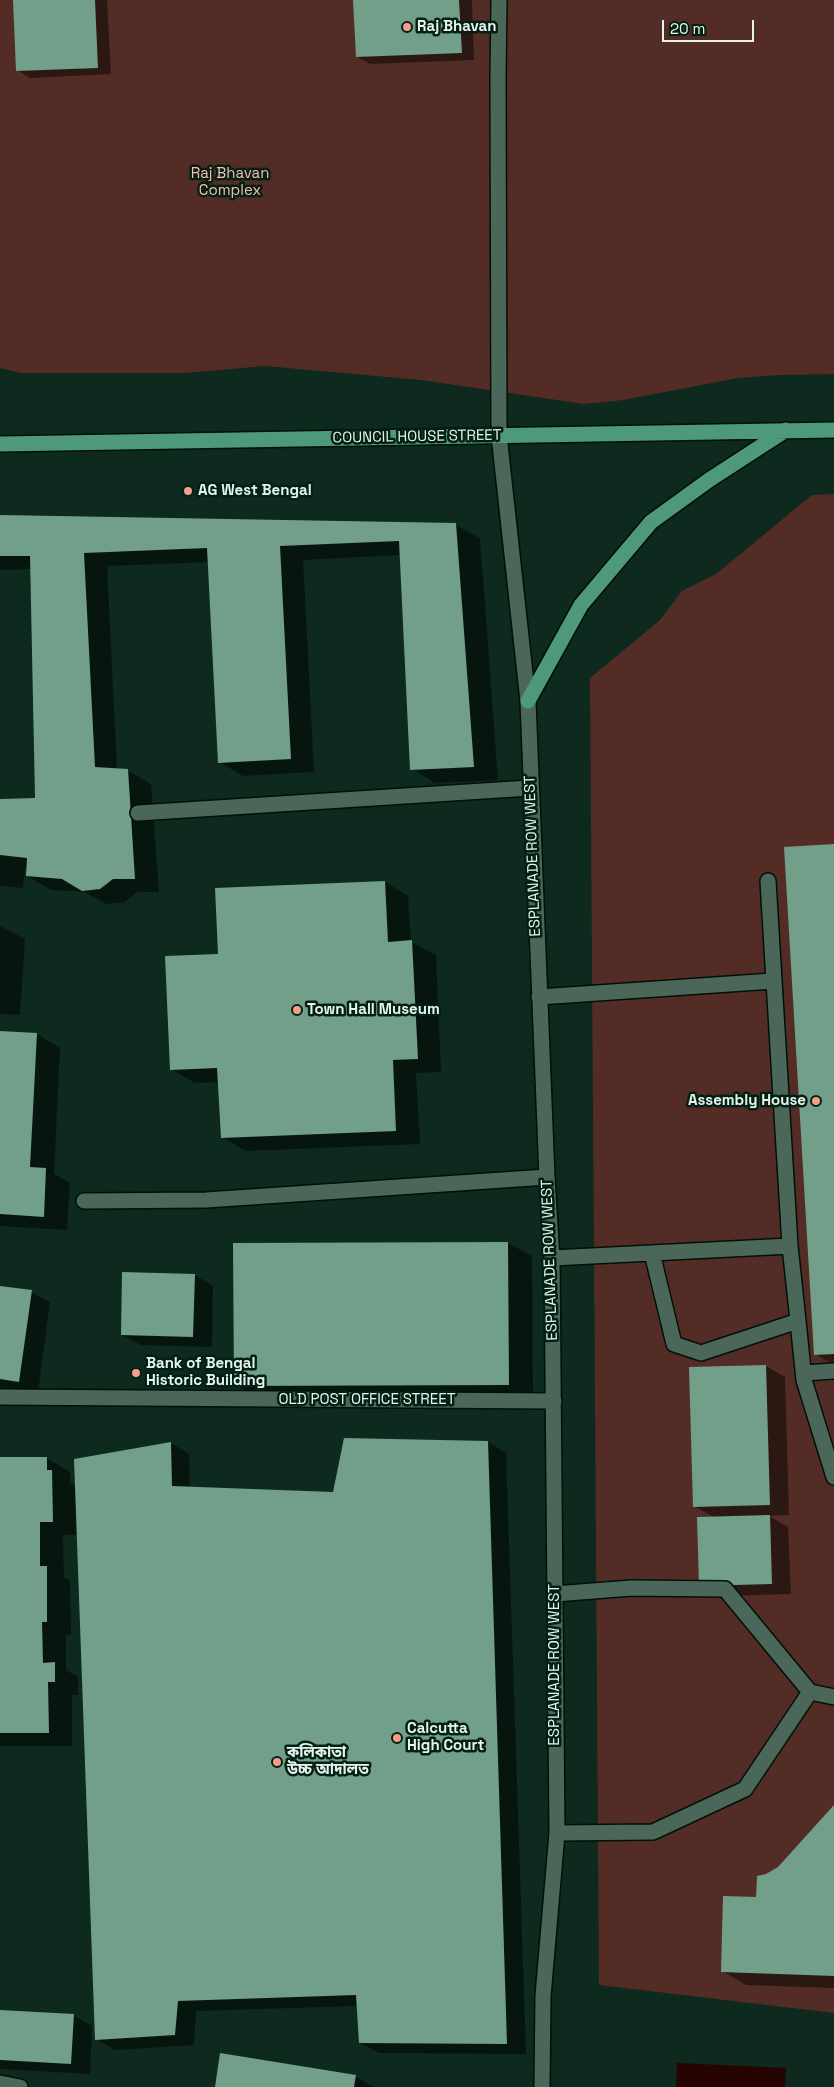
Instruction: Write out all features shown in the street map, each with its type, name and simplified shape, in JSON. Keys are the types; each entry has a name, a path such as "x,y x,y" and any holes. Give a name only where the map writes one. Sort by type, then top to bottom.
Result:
{"main road":[{"path":"528,702 582,605 651,522 709,480 786,430"},
{"name":"COUNCIL HOUSE STREET","path":"0,444 834,430"}],"street":[{"name":"ESPLANADE ROW WEST","path":"499,0 499,435 528,702 539,997 552,1258 556,1833 543,1996 542,2087"},
{"path":"138,813 530,788"},
{"path":"768,881 790,1246 804,1380 834,1477"},
{"path":"539,997 773,982"},
{"path":"84,1201 206,1200 547,1176"},
{"path":"552,1258 790,1246"},
{"path":"652,1253 674,1344 700,1353 798,1321"},
{"path":"804,1373 834,1371"},
{"name":"OLD POST OFFICE STREET","path":"0,1398 554,1401"},
{"path":"554,1594 632,1588 725,1589 810,1692 834,1697"},
{"path":"556,1833 653,1832 745,1789 810,1692"},
{"path":"0,2083 20,2087"}],"green space":[{"name":"Raj Bhavan Complex","path":"0,0 834,0 834,374 738,378 623,400 584,404 421,380 265,366 185,373 21,373 0,368"},
{"path":"834,494 834,2013 599,1985 590,678 660,620 682,591 716,574 812,495"}],"shaded area":[{"path":"677,2063 786,2068 785,2087 676,2087"}],"building":[{"path":"13,0 95,0 98,68 16,71"},
{"name":"Raj Bhavan","path":"353,0 459,0 462,53 356,57"},
{"path":"0,515 456,523 474,767 410,770 399,541 280,546 291,759 218,763 207,548 84,553 95,767 128,769 135,879 113,879 100,889 82,891 62,879 26,876 27,858 0,855 0,799 35,798 30,556 0,556"},
{"name":"Assembly House","path":"834,844 834,1354 814,1355 784,847"},
{"path":"385,881 388,942 412,940 418,1059 393,1060 396,1131 221,1138 217,1068 170,1070 165,956 218,954 215,888"},
{"path":"0,1031 37,1033 30,1167 46,1168 44,1217 0,1214"},
{"path":"508,1242 509,1385 234,1386 233,1243"},
{"path":"122,1272 195,1274 193,1337 121,1335"},
{"path":"0,1286 32,1290 19,1382 0,1379"},
{"path":"766,1365 770,1505 693,1507 689,1367"},
{"path":"344,1438 488,1441 507,2044 359,2043 356,1995 178,2001 175,2035 95,2040 74,1459 171,1442 172,1486 333,1492"},
{"path":"0,1457 47,1457 47,1470 52,1470 53,1522 40,1522 40,1566 47,1566 47,1622 42,1622 43,1663 55,1662 55,1682 48,1682 49,1733 0,1733"},
{"path":"770,1515 772,1584 699,1586 697,1517"},
{"path":"834,1805 834,1976 721,1972 723,1896 756,1897 757,1876 766,1874 778,1867"},
{"path":"0,2010 74,2014 71,2064 0,2060"},
{"path":"220,2053 356,2075 354,2087 215,2087"}],"place":[{"name":"Raj Bhavan","path":"407,27"},
{"name":"AG West Bengal","path":"188,491"},
{"name":"Town Hall Museum","path":"297,1010"},
{"name":"Assembly House","path":"816,1101"},
{"name":"Bank of Bengal Historic Building","path":"136,1373"},
{"name":"Calcutta High Court","path":"397,1738"},
{"name":"কলিকাতা উচ্চ আদালত","path":"277,1762"}]}
